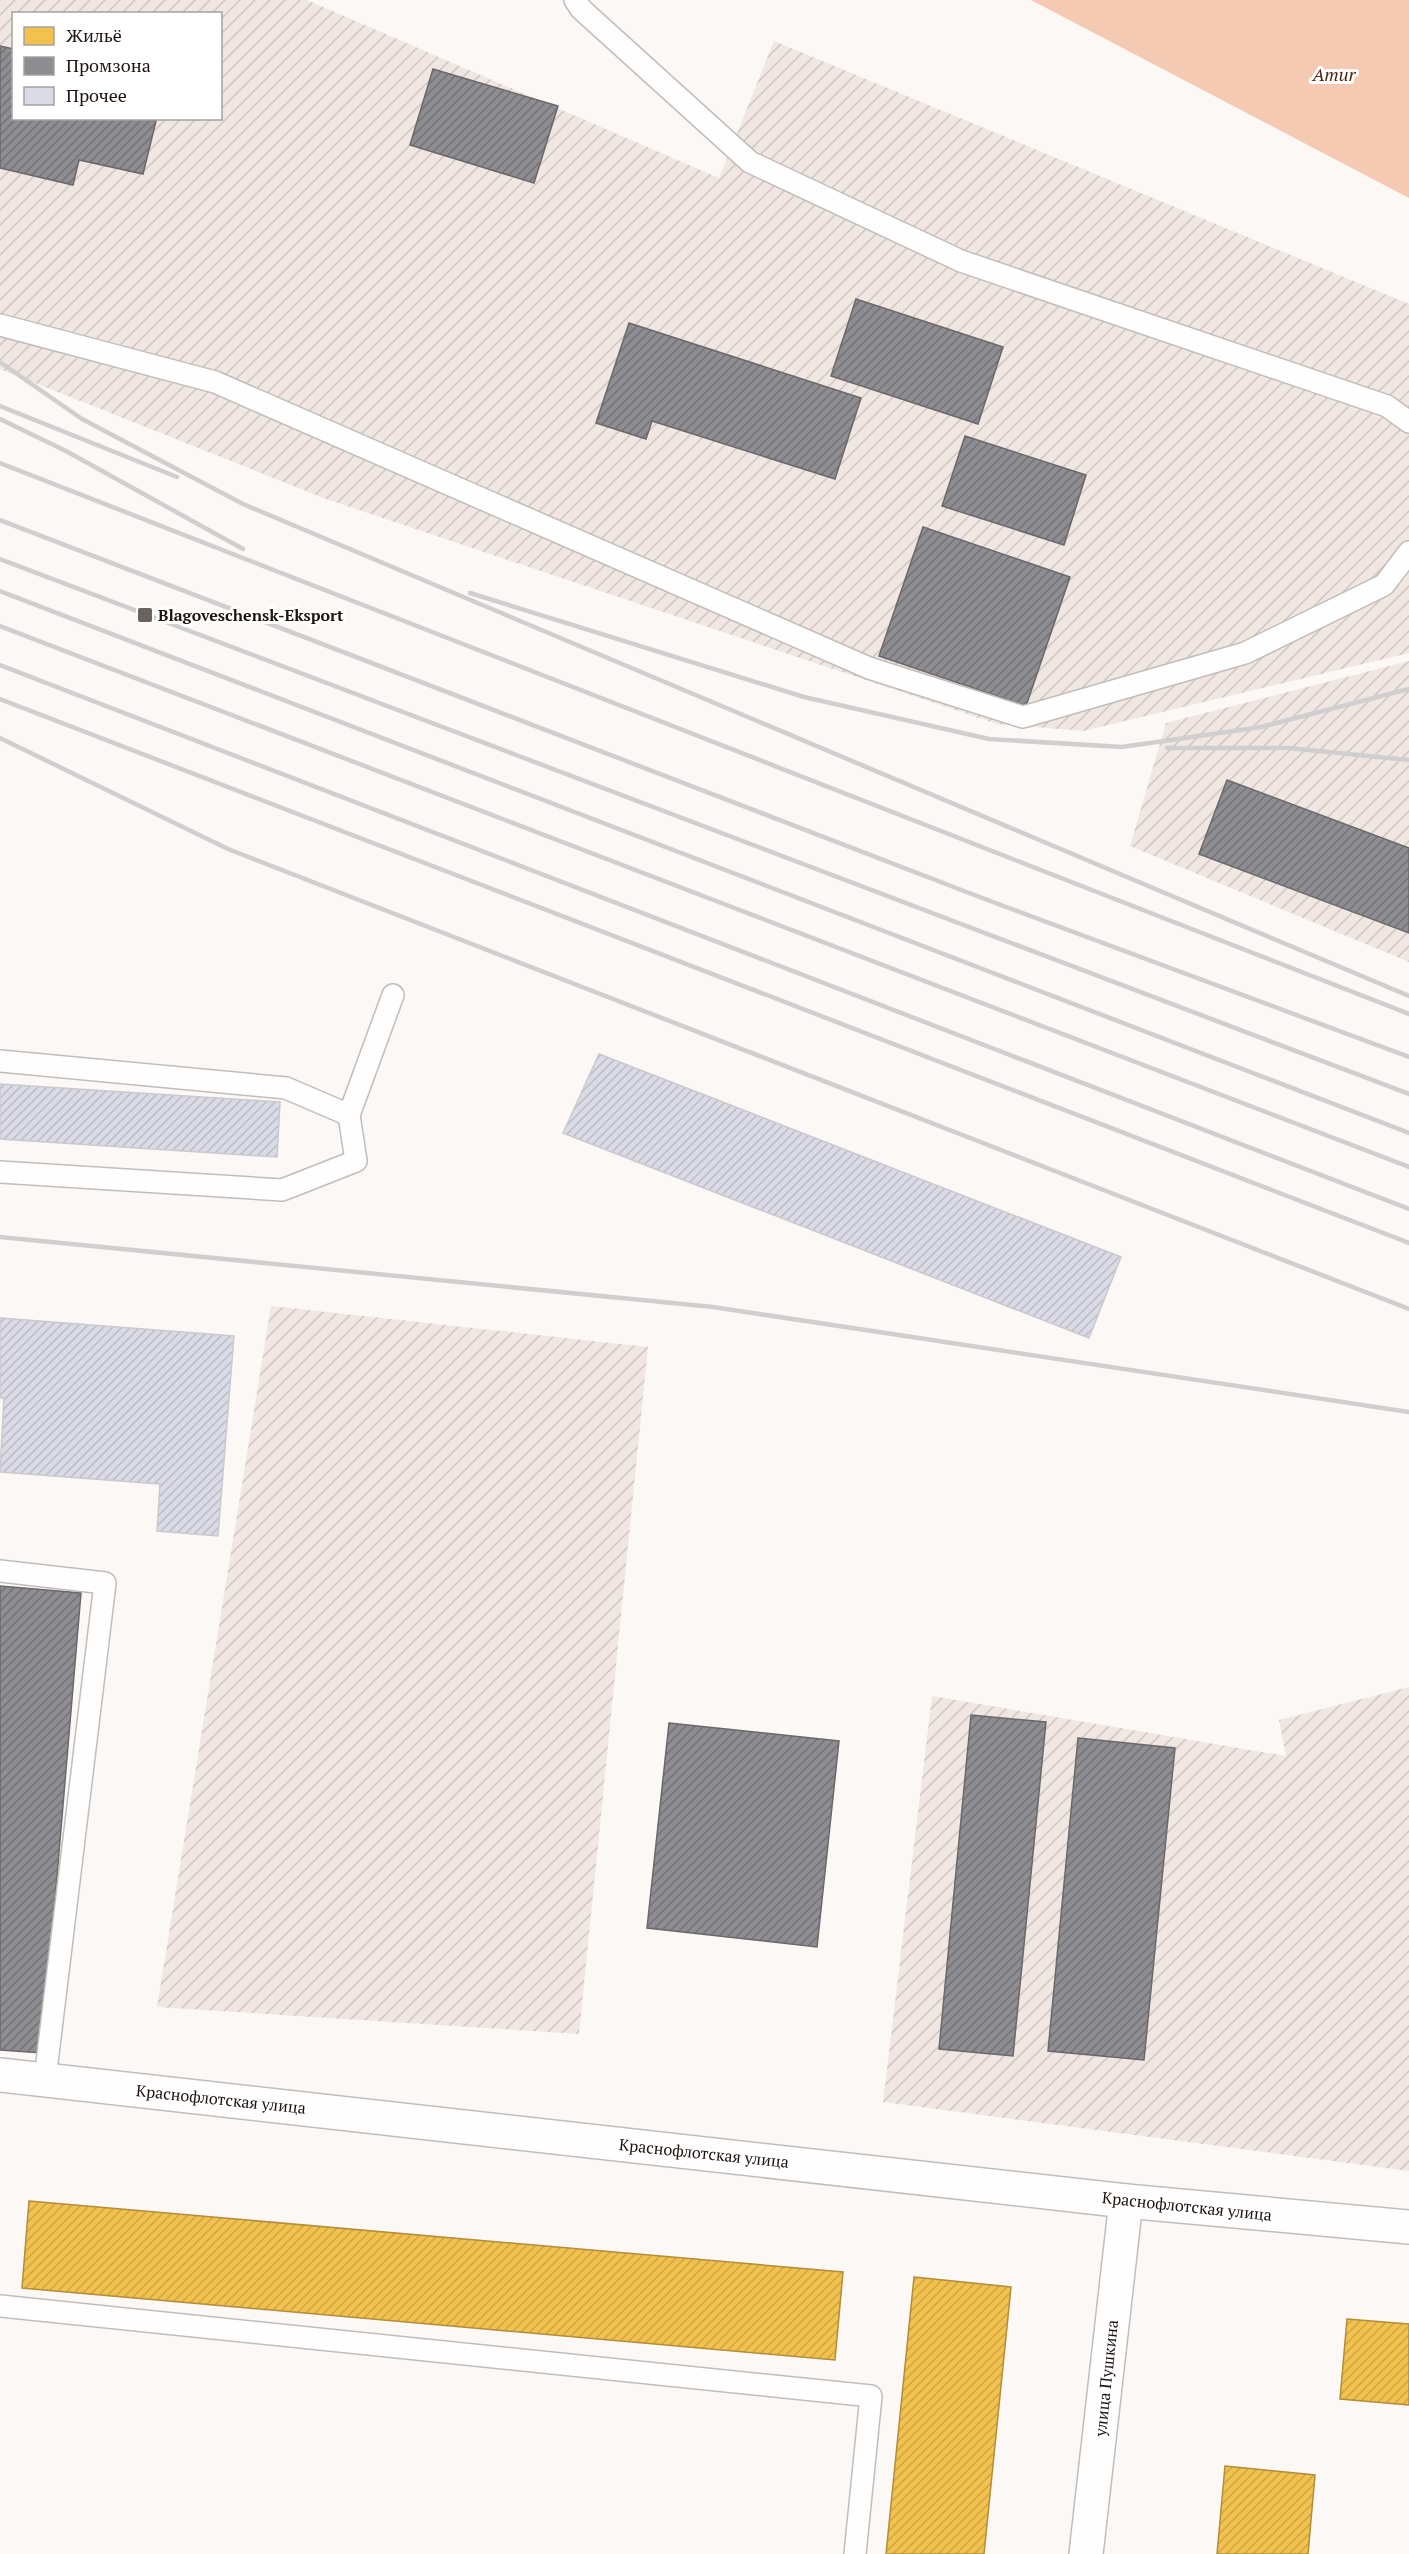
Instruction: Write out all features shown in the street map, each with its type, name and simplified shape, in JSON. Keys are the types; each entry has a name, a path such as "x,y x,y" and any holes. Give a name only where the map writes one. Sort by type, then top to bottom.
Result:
{"street":[{"name":"Краснофлотская улица","path":"0,2075 1126,2201 1409,2227"},
{"name":"улица Пушкина","path":"1086,2554 1126,2201"}],"lane":[{"path":"575,0 581,9 750,162 961,261 1387,406 1409,422"},
{"path":"0,324 215,382 869,668 1023,717 1245,652 1384,585 1409,552"},
{"path":"0,1172 282,1190 356,1161 349,1115 393,994"},
{"path":"0,1061 286,1088 349,1115"},
{"path":"0,1571 105,1583 45,2079"},
{"path":"0,2306 871,2396 855,2554"}],"shaded area":[{"path":"0,0 307,0 719,178 774,41 1409,304 1409,653 1083,731 997,724 326,499 0,369"},
{"path":"1409,661 1409,962 1130,846 1166,723"},
{"path":"271,1306 648,1347 579,2034 157,2007"},
{"path":"1409,1687 1409,2171 883,2102 932,1696 1286,1756 1279,1720"}],"water":[{"name":"Amur","path":"1031,0 1409,0 1409,198"}],"building: Жильё":[{"path":"29,2201 843,2272 835,2360 22,2288"},
{"path":"914,2277 1011,2287 984,2554 886,2554"},
{"path":"1347,2319 1409,2324 1409,2405 1340,2399"},
{"path":"1225,2466 1315,2475 1308,2554 1217,2554"}],"building: Промзона":[{"path":"0,46 12,49 12,120 156,121 143,174 79,160 73,185 0,168"},
{"path":"433,69 558,106 534,183 410,145"},
{"path":"856,299 1003,347 978,424 831,376"},
{"path":"629,323 861,398 835,479 652,421 646,439 596,423"},
{"path":"965,436 1086,475 1064,545 942,506"},
{"path":"923,527 1070,577 1026,706 879,656"},
{"path":"1227,780 1409,848 1409,933 1199,854"},
{"path":"0,1586 81,1593 42,2053 0,2050"},
{"path":"971,1715 1046,1722 1013,2056 939,2049"},
{"path":"669,1723 839,1741 817,1947 647,1928"},
{"path":"1078,1738 1175,1748 1144,2060 1048,2051"}],"building: Прочее":[{"path":"599,1054 1121,1257 1089,1338 563,1133"},
{"path":"0,1084 280,1102 277,1157 0,1139"},
{"path":"0,1318 234,1336 218,1536 157,1531 160,1484 0,1472 4,1398 0,1398"}],"railway":[{"path":"0,362 82,419 243,504 1409,996"},
{"path":"0,406 177,477"},
{"path":"0,419 66,451 243,549"},
{"path":"0,463 1409,1014"},
{"path":"0,520 977,896 1409,1057"},
{"path":"0,559 1409,1094"},
{"path":"0,591 1409,1133"},
{"path":"470,593 804,697 989,739 1122,747 1261,727 1409,689"},
{"path":"0,626 1409,1167"},
{"path":"0,665 1409,1209"},
{"path":"0,699 1409,1243"},
{"path":"0,738 228,849 1409,1309"},
{"path":"1167,748 1288,748 1409,760"},
{"path":"0,1237 713,1307 1409,1412"}],"place":[{"name":"Blagoveschensk-Eksport","path":"145,615"}]}
